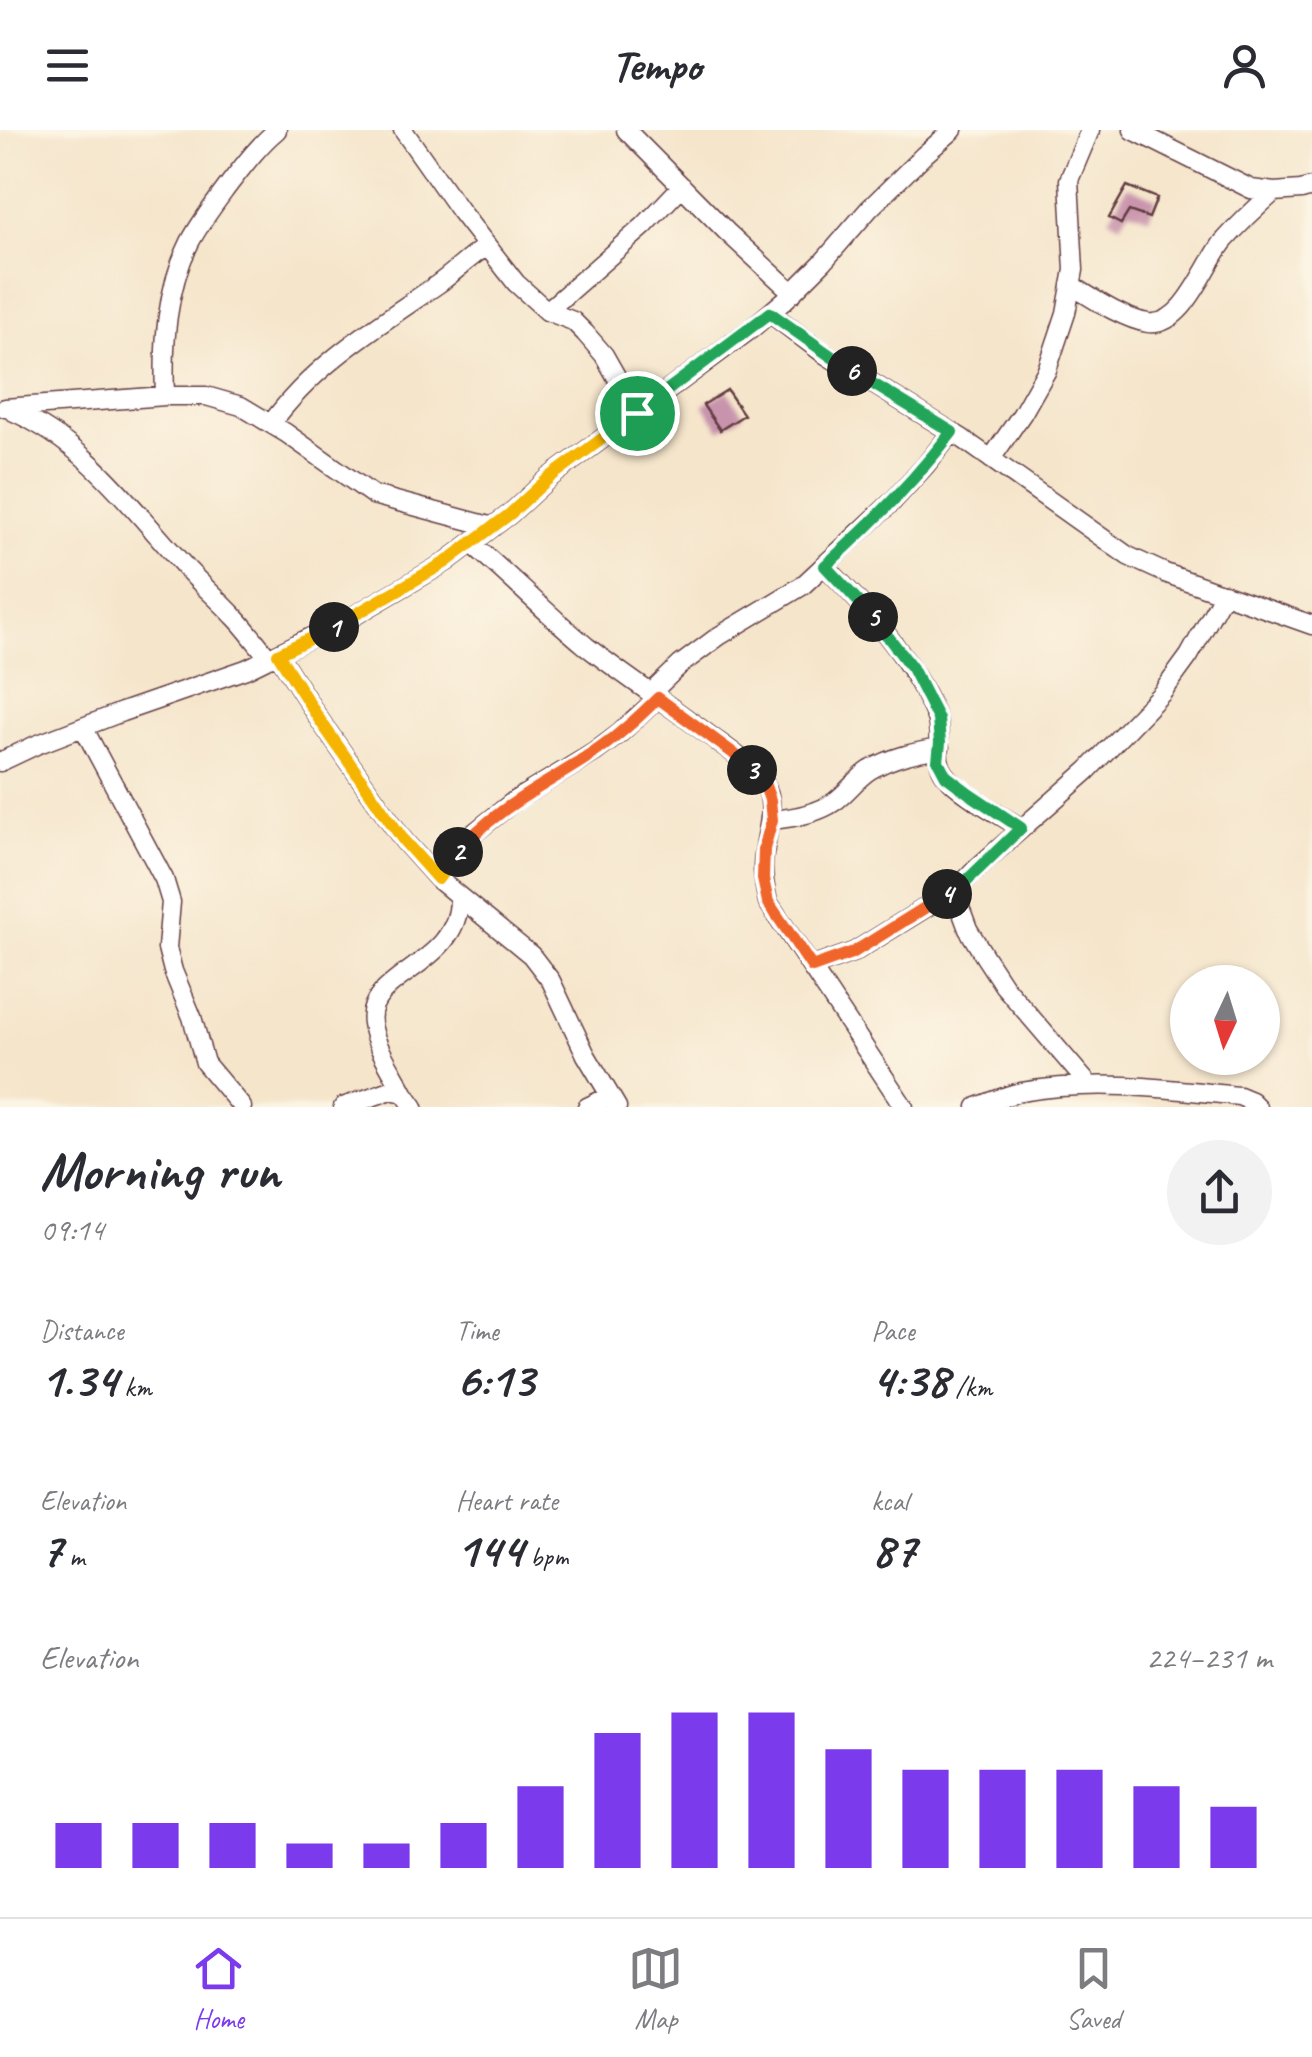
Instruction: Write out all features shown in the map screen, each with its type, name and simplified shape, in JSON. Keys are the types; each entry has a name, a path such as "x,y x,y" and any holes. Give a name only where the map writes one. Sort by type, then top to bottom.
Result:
{"street":[{"path":"165,396 164,350 175,282 189,245 237,174 277,130"},
{"path":"403,130 516,283 547,312 573,321 604,355 637,413"},
{"path":"626,130 792,293"},
{"path":"0,762 274,656 352,617 446,562 549,478 770,313 879,199 953,130"},
{"path":"991,459 1046,370 1066,312 1074,270 1070,180 1090,130"},
{"path":"1133,130 1251,189 1274,192 1312,186"},
{"path":"547,312 644,226 682,186"},
{"path":"1071,285 1100,303 1151,324 1165,320 1196,288 1222,244 1274,192"},
{"path":"271,424 286,404 377,324 456,272 469,257 487,246"},
{"path":"770,313 824,352 952,432 1128,556 1312,625"},
{"path":"2,407 206,396 241,406 373,495 493,526"},
{"path":"2,407 70,444 102,473 190,573 274,656 404,841 459,898 531,955 551,981 586,1056 614,1101 587,1107"},
{"path":"438,879 474,833 514,801 596,752 680,666 719,636 802,586 825,566 893,500 952,432"},
{"path":"472,543 574,636 733,753 763,780 772,820 764,849 763,879 768,902 904,1107"},
{"path":"825,566 863,605 912,668 938,719 938,761 946,776 1021,828"},
{"path":"812,967 854,952 960,887 1087,771 1162,693 1189,656 1224,593"},
{"path":"83,727 164,879 171,902 168,948 173,971 205,1063 242,1107"},
{"path":"772,820 815,811 834,802 868,772 892,759 940,748"},
{"path":"960,887 958,902 968,929 994,972 1089,1084"},
{"path":"409,1100 375,1037 370,1019 372,1008 391,984 440,948 453,930 459,898"},
{"path":"977,1107 1017,1092 1089,1084 1141,1085 1239,1096 1257,1107"},
{"path":"343,1107 391,1090 409,1100"}],"building":[{"path":"1127,186 1157,198 1149,218 1129,211 1121,224 1109,218"},
{"path":"727,390 744,415 720,430 703,405"}],"route":[{"path":"770,313 824,352 952,432 893,500 825,566 863,605 912,668 938,719 938,761 946,776 1021,828 960,887 833,961 812,967 768,902 763,879 764,849 772,820 763,780 658,698 596,752 514,801 474,833 438,879 404,841 278,654 352,617 446,562 637,413 770,313"}]}
